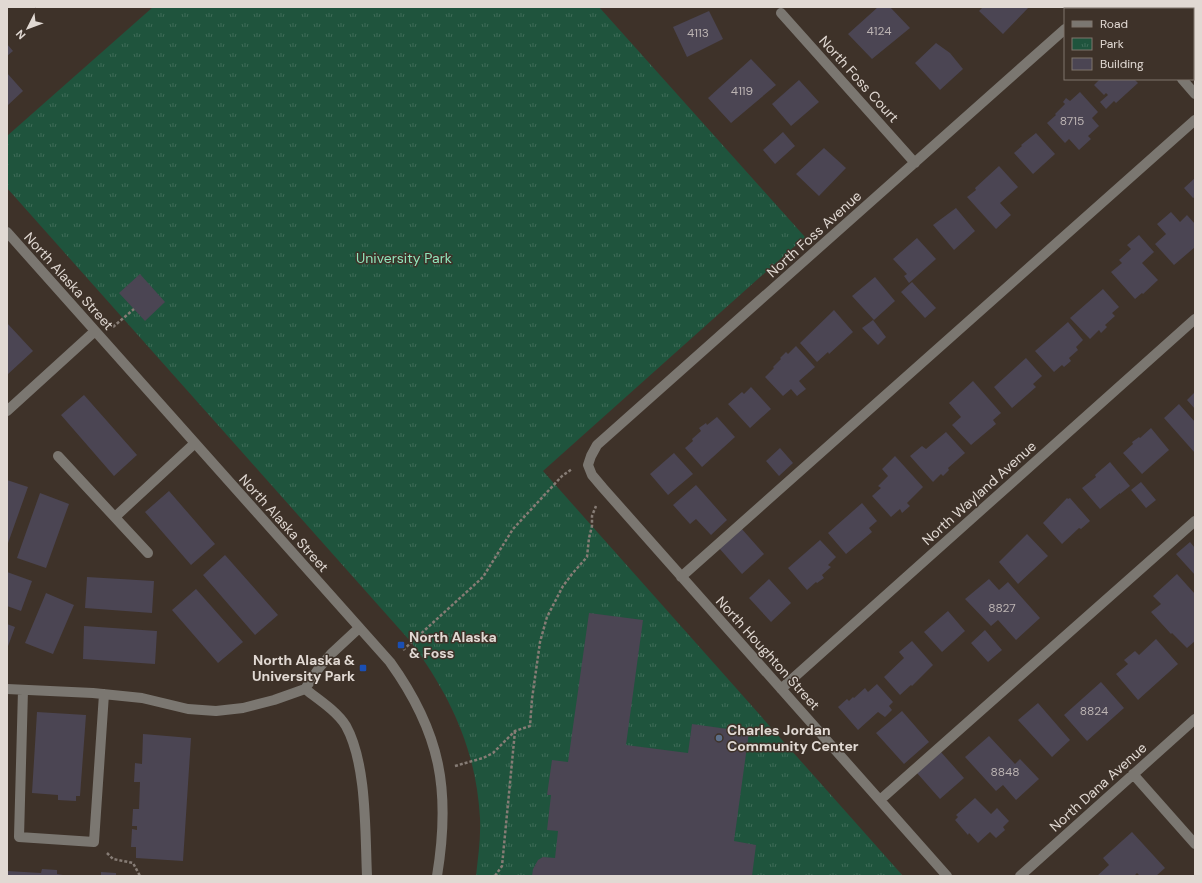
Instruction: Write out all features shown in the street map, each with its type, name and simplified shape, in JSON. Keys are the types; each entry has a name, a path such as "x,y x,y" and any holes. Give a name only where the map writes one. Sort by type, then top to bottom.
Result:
{"street":[{"name":"North Foss Court","path":"781,13 915,163"},
{"name":"North Foss Avenue","path":"588,465 590,456 597,446 1064,30"},
{"path":"1183,80 1195,94"},
{"path":"681,577 1195,120"},
{"name":"North Alaska Street","path":"7,232 390,662 406,684 419,707 440,769 444,801 442,846 437,876"},
{"name":"North Wayland Avenue","path":"781,689 1195,319"},
{"path":"7,412 98,334"},
{"path":"114,517 195,443"},
{"path":"58,456 148,553"},
{"name":"North Houghton Street","path":"588,465 592,475 602,488 947,876"},
{"path":"880,800 1195,521"},
{"path":"7,690 104,694 142,698 188,709 216,711 243,708 274,700 305,689 319,668 359,628"},
{"path":"305,689 332,710 345,725 353,743 358,761 364,800 367,876"},
{"path":"23,690 19,836 94,842 104,694"},
{"name":"North Dana Avenue","path":"1020,876 1195,719"},
{"path":"1134,774 1195,844"}],"path":[{"path":"98,334 134,308"},
{"path":"390,662 483,576 513,529 562,476 571,469 588,465"},
{"path":"440,769 483,758 493,752 515,731 530,726 532,699 540,642 547,617 563,586 587,557 588,538 592,526 592,516 602,488"},
{"path":"495,876 502,866 515,731"},
{"path":"94,842 114,859 133,863 140,876"}],"green space":[{"name":"University Park","path":"153,7 599,7 805,237 543,471 903,876 476,876 480,840 480,818 478,793 467,746 459,725 438,683 411,642 7,188 7,136"}],"building":[{"path":"878,7 890,7 910,28 872,59 848,34"},
{"path":"983,7 1029,7 1003,34 979,11"},
{"path":"1173,7 1195,7 1195,14 1194,15 1194,8"},
{"path":"709,11 723,39 687,57 673,27"},
{"path":"936,43 950,53 963,69 940,90 915,63"},
{"path":"7,44 13,51 7,56"},
{"path":"751,59 776,85 731,123 708,98"},
{"path":"7,73 23,91 7,106"},
{"path":"799,80 819,102 791,126 772,104"},
{"path":"1099,80 1135,80 1138,83 1116,103 1114,101 1106,109 1100,102 1108,95 1106,93 1104,95 1094,85"},
{"path":"1080,92 1098,112 1092,118 1099,126 1088,136 1091,139 1079,150 1069,139 1065,143 1047,123 1065,104 1063,102 1066,98 1070,101"},
{"path":"783,132 795,146 775,164 763,150"},
{"path":"1036,133 1055,154 1033,174 1014,153 1022,146 1021,145"},
{"path":"824,148 846,168 819,196 796,174"},
{"path":"999,166 1018,187 1000,203 1011,215 996,229 967,197 976,190 975,188"},
{"path":"1195,178 1195,197 1193,198 1184,188"},
{"path":"956,208 975,231 954,250 933,225"},
{"path":"1171,212 1180,222 1187,215 1195,224 1195,247 1174,265 1155,244 1166,234 1157,224"},
{"path":"1139,235 1154,252 1142,263 1158,280 1143,294 1142,293 1135,299 1111,272 1122,263 1119,260 1131,249 1127,245"},
{"path":"917,238 936,259 909,283 904,276 907,274 893,259"},
{"path":"140,274 165,302 145,321 119,293"},
{"path":"875,277 895,301 874,320 852,296"},
{"path":"912,282 936,308 925,318 901,292"},
{"path":"1103,289 1119,307 1112,313 1115,316 1105,325 1107,327 1101,333 1099,330 1090,339 1070,318"},
{"path":"834,310 853,332 829,354 828,352 817,362 800,343"},
{"path":"873,320 886,337 878,345 862,328"},
{"path":"1068,322 1083,340 1076,347 1078,350 1069,358 1071,361 1064,367 1062,365 1054,372 1035,351"},
{"path":"7,323 33,351 7,375"},
{"path":"796,346 815,367 799,381 806,389 797,396 791,389 783,396 765,377 786,352 788,354"},
{"path":"1026,358 1042,376 1033,384 1036,387 1012,408 994,387"},
{"path":"973,381 1001,413 993,420 996,424 971,445 952,425 961,417 949,403"},
{"path":"751,387 771,409 750,428 728,404 742,392 744,394"},
{"path":"1195,392 1195,409 1187,400"},
{"path":"84,395 137,455 114,476 61,415"},
{"path":"1179,404 1195,422 1195,453 1164,418"},
{"path":"717,417 735,437 702,467 685,448 701,431 699,428 706,423 707,425"},
{"path":"1151,428 1169,450 1142,474 1123,453 1133,444 1132,442 1139,437 1140,438"},
{"path":"946,432 965,453 948,468 949,470 943,476 941,474 933,482 910,456 922,446 926,449"},
{"path":"780,448 793,463 779,476 766,461"},
{"path":"674,453 693,474 668,495 650,474"},
{"path":"895,456 923,487 907,503 910,506 902,513 900,509 891,517 872,496 881,488 878,486 888,476 882,469"},
{"path":"1110,462 1130,486 1100,509 1082,488 1096,477 1095,475"},
{"path":"7,480 28,487 7,546"},
{"path":"1141,482 1156,500 1146,508 1131,490"},
{"path":"696,485 727,520 711,535 696,519 690,524 673,505"},
{"path":"169,491 215,544 191,565 145,512"},
{"path":"40,493 69,504 46,568 17,558"},
{"path":"1067,498 1070,498 1090,521 1081,529 1079,528 1062,544 1043,523"},
{"path":"862,503 877,521 869,528 872,532 846,554 828,533"},
{"path":"741,528 764,554 742,574 719,548"},
{"path":"1027,534 1048,556 1018,584 999,562"},
{"path":"820,540 836,557 828,565 831,567 822,575 824,578 817,583 816,582 807,590 788,568"},
{"path":"1190,542 1195,548 1195,575 1176,554"},
{"path":"225,555 278,615 255,635 203,575"},
{"path":"7,572 32,581 21,611 7,606"},
{"path":"1177,574 1195,594 1195,641 1187,648 1172,633 1171,634 1151,612 1161,604 1153,596"},
{"path":"87,577 154,581 152,613 85,608"},
{"path":"769,579 791,603 771,622 749,598"},
{"path":"989,579 999,590 1008,582 1040,618 1016,640 998,620 991,626 965,599"},
{"path":"196,589 243,642 218,663 172,610"},
{"path":"46,593 74,605 53,654 25,643"},
{"path":"948,611 965,631 942,652 924,632"},
{"name":"Charles Jordan Community Center","path":"589,613 643,620 626,745 688,753 692,724 749,732 734,841 756,845 752,876 532,876 533,869 538,860 543,857 555,858 558,831 547,830 551,795 547,795 552,760 568,762"},
{"path":"7,624 15,627 7,649"},
{"path":"84,626 157,631 155,664 83,659"},
{"path":"985,630 1002,650 988,662 971,643"},
{"path":"1156,639 1178,664 1138,700 1116,674 1128,664 1124,660 1135,651 1139,655"},
{"path":"912,641 933,665 912,686 911,685 900,695 884,677 904,658 899,652"},
{"path":"1101,682 1124,708 1087,741 1064,715"},
{"path":"877,684 893,702 889,706 892,710 885,717 878,712 858,730 838,707 847,699 849,701 853,697 854,698 865,688 868,692"},
{"path":"1038,703 1070,740 1052,757 1018,720"},
{"path":"902,711 929,742 904,764 876,733"},
{"path":"37,712 86,715 80,796 76,796 76,801 58,800 58,795 32,793"},
{"path":"143,734 191,738 183,861 136,858 136,847 131,847 132,829 137,830 137,826 132,826 133,809 139,809 140,782 134,782 135,763 142,764"},
{"path":"989,736 1015,764 1020,759 1039,779 1016,800 1003,785 996,791 965,757"},
{"path":"940,751 964,778 940,799 917,773"},
{"path":"975,798 991,814 997,808 1009,821 1003,827 1005,830 996,838 990,832 978,843 969,833 968,835 955,820 958,817 956,815"},
{"path":"1132,832 1165,868 1156,876 1140,876 1137,873 1134,876 1097,876 1109,865 1103,858"},
{"path":"42,869 57,870 57,874 63,876 7,876 7,871 41,873"},
{"path":"101,872 116,873 116,876 101,876"}],"place":[{"name":"North Alaska & Foss","path":"401,645"},
{"name":"North Alaska & University Park","path":"363,668"},
{"name":"Charles Jordan Community Center","path":"719,738"}]}
